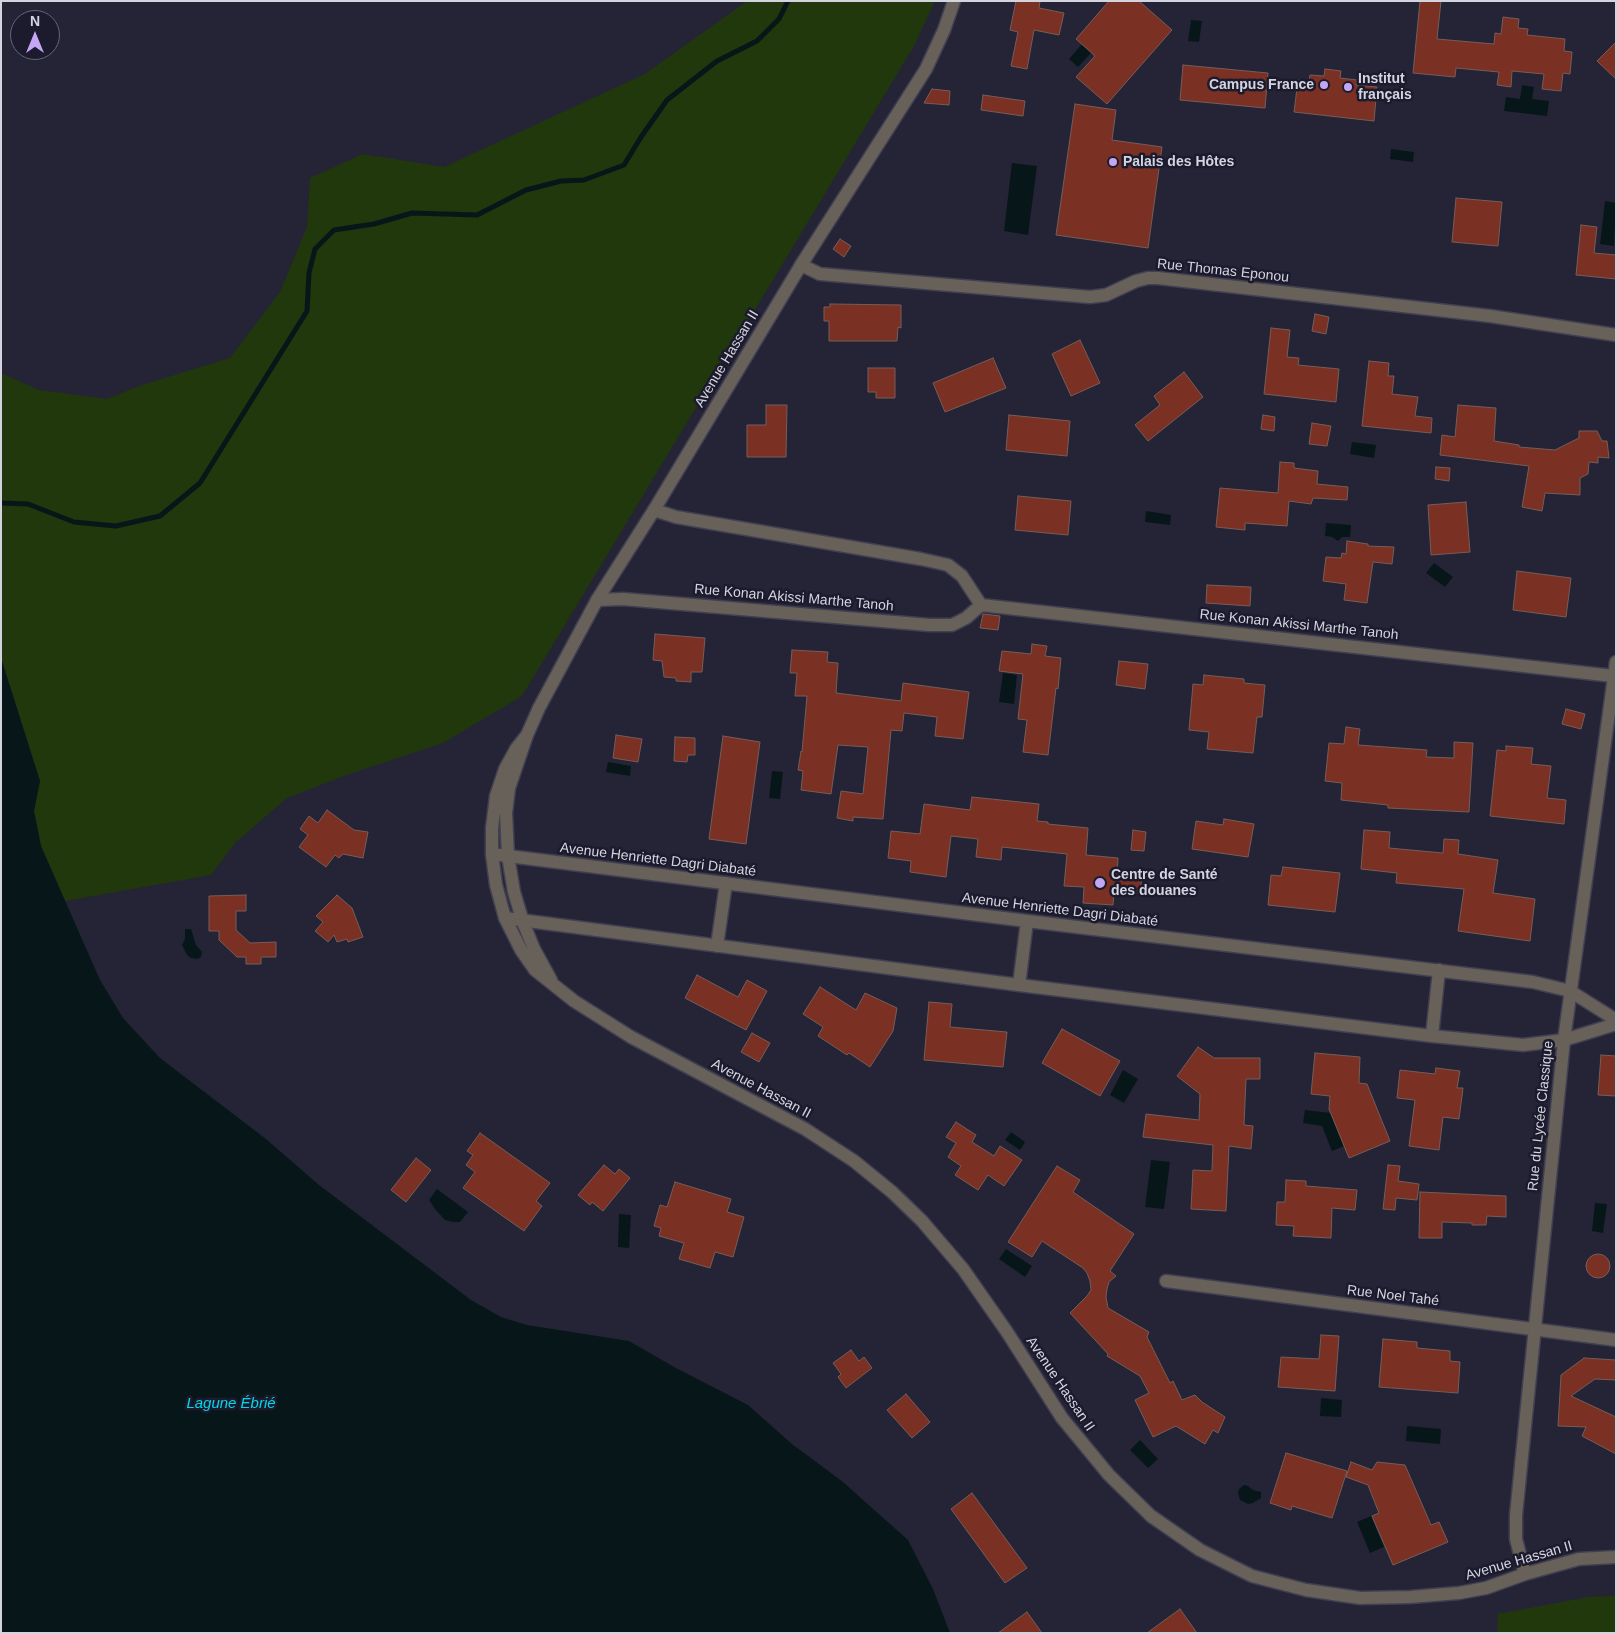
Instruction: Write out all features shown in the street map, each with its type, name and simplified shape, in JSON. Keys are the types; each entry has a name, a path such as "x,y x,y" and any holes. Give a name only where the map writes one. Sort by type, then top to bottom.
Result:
{"street":[{"name":"Avenue Hassan II","path":"954,1 944,30 926,69 801,265 654,510 597,600 526,734 505,769 496,796 492,828 492,854 496,885 505,918 521,950 536,970 555,986 631,1037 805,1129 854,1161 892,1192 922,1221 964,1270 1007,1332 1062,1418 1109,1475 1151,1516 1200,1550 1252,1576 1306,1590 1360,1598 1410,1597 1459,1593 1486,1588 1579,1559 1616,1557"},
{"name":"Rue Thomas Eponou","path":"801,265 820,274 1090,297 1106,295 1136,281 1158,278 1490,316 1616,335"},
{"path":"654,510 676,517 902,556 948,566 962,576 981,605"},
{"name":"Rue Konan Akissi Marthe Tanoh","path":"597,600 633,600 929,625 952,625 966,618 981,605 1613,676"},
{"name":"Rue du Lycée Classique","path":"1526,1574 1516,1539 1516,1515 1564,1040 1616,662"},
{"name":"Avenue Hassan II","path":"526,734 509,788 506,813 508,856 514,892 523,922 534,949 555,986"},
{"name":"Avenue Henriette Dagri Diabaté","path":"492,854 1533,982 1570,992 1616,1022"},
{"path":"717,946 726,883"},
{"name":"Avenue Henriette Dagri Diabaté","path":"505,918 523,922 1019,985 1432,1036 1523,1045 1564,1040 1616,1022"},
{"path":"1019,985 1027,921"},
{"path":"1432,1036 1439,970"},
{"name":"Rue Noel Tahé","path":"1166,1281 1616,1340"}],"green space":[{"path":"747,1 935,1 914,46 522,696 443,743 352,773 287,798 235,843 211,875 65,901 41,846 34,811 40,781 1,658 1,373 39,390 107,399 142,385 230,358 280,292 307,227 310,178 363,154 444,167 645,74"},
{"path":"1616,1596 1616,1633 1497,1633 1498,1614 1588,1597"}],"water":[{"path":"1191,20 1202,21 1199,42 1188,41"},
{"path":"1082,44 1092,52 1078,67 1069,59"},
{"path":"1522,85 1534,87 1532,99 1549,101 1547,116 1504,111 1506,97 1520,99"},
{"path":"1391,149 1414,152 1413,162 1390,159"},
{"path":"1012,163 1037,166 1028,235 1004,231"},
{"path":"1605,201 1616,203 1614,246 1600,244"},
{"path":"1352,442 1376,445 1374,458 1350,454"},
{"path":"1146,511 1171,515 1170,525 1145,522"},
{"path":"1326,523 1351,525 1350,537 1342,537 1338,541 1332,537 1325,536"},
{"path":"1434,563 1453,577 1445,587 1426,573"},
{"name":"Lagune Ébrié","path":"1,658 40,781 34,811 41,846 100,980 123,1018 160,1058 266,1139 319,1185 471,1300 501,1317 527,1325 629,1341 676,1368 748,1405 792,1444 843,1482 908,1540 933,1589 950,1633 1,1633"},
{"path":"1003,673 1017,675 1014,704 999,702"},
{"path":"608,762 631,766 630,776 606,772"},
{"path":"772,771 783,772 780,799 769,798"},
{"path":"185,929 191,929 196,945 202,952 201,957 197,959 187,955 182,945 185,939"},
{"path":"1123,1070 1138,1079 1124,1103 1110,1095"},
{"path":"1305,1110 1331,1113 1344,1146 1332,1151 1322,1126 1303,1123"},
{"path":"1011,1132 1025,1142 1020,1150 1005,1140"},
{"path":"1151,1160 1170,1162 1164,1209 1145,1207"},
{"path":"437,1189 468,1212 460,1222 445,1220 435,1209 429,1200"},
{"path":"1595,1203 1607,1204 1603,1233 1592,1231"},
{"path":"619,1214 631,1215 629,1248 618,1247"},
{"path":"1006,1249 1032,1266 1025,1277 999,1259"},
{"path":"1321,1398 1342,1400 1341,1417 1320,1416"},
{"path":"1407,1426 1441,1429 1440,1444 1406,1441"},
{"path":"1140,1440 1158,1459 1148,1468 1130,1450"},
{"path":"1244,1485 1261,1492 1261,1498 1248,1504 1240,1500 1239,1489"},
{"path":"1371,1516 1384,1547 1370,1553 1357,1522"}],"building":[{"path":"1016,1 1040,1 1039,8 1064,13 1059,35 1034,30 1027,69 1011,66 1018,32 1010,30"},
{"path":"1109,1 1139,1 1172,30 1107,104 1076,77 1095,56 1076,39"},
{"path":"1420,1 1441,1 1437,39 1494,44 1495,33 1501,34 1503,17 1519,19 1518,28 1528,29 1527,35 1565,39 1564,51 1572,52 1570,74 1563,73 1561,91 1542,89 1544,74 1512,71 1511,87 1497,85 1499,72 1456,68 1455,77 1413,73"},
{"path":"1616,42 1616,79 1597,61"},
{"path":"1183,65 1268,73 1265,108 1180,100"},
{"path":"1325,69 1341,71 1340,78 1357,80 1356,85 1377,87 1374,121 1294,112 1298,80 1309,81 1310,75 1324,76"},
{"path":"932,89 950,91 949,105 924,103"},
{"path":"983,95 1025,101 1023,116 981,110"},
{"name":"Palais des Hôtes","path":"1075,104 1116,110 1112,140 1162,147 1148,248 1056,235"},
{"path":"1456,198 1502,202 1498,246 1452,242"},
{"path":"1581,225 1597,227 1594,253 1616,255 1616,279 1576,275"},
{"path":"840,239 851,246 844,257 833,249"},
{"path":"830,304 901,305 901,328 898,327 897,341 829,341 829,321 824,321 824,307 830,307"},
{"path":"1315,314 1329,317 1326,334 1312,331"},
{"path":"1271,328 1290,330 1287,357 1299,358 1298,365 1339,369 1336,402 1264,394"},
{"path":"1080,340 1100,383 1071,396 1052,354"},
{"path":"993,358 1006,388 945,412 933,383"},
{"path":"1369,361 1389,363 1388,376 1394,376 1392,394 1418,397 1415,416 1432,418 1431,433 1362,426"},
{"path":"868,368 895,368 895,398 876,398 876,392 868,392"},
{"path":"1184,372 1203,397 1148,441 1135,425 1160,405 1154,396"},
{"path":"766,405 787,405 786,457 747,457 747,425 766,425"},
{"path":"1458,405 1496,408 1494,441 1519,445 1519,447 1555,450 1579,438 1579,431 1597,431 1602,441 1607,441 1609,458 1598,457 1598,463 1589,462 1588,474 1580,478 1580,495 1545,493 1542,511 1522,507 1529,466 1440,455 1442,435 1455,437"},
{"path":"1009,415 1070,421 1067,456 1006,450"},
{"path":"1263,415 1275,417 1274,431 1261,429"},
{"path":"1312,423 1331,426 1327,446 1309,444"},
{"path":"1280,462 1294,463 1294,468 1318,471 1317,484 1348,487 1347,500 1313,498 1311,504 1289,501 1287,526 1245,523 1245,530 1216,527 1220,488 1278,493"},
{"path":"1436,467 1450,468 1449,481 1435,479"},
{"path":"1018,496 1071,501 1068,535 1015,530"},
{"path":"1466,502 1470,552 1431,555 1428,505"},
{"path":"1347,541 1368,544 1368,546 1394,547 1392,564 1373,562 1367,603 1344,600 1346,584 1323,581 1326,557 1341,558 1342,553 1346,554"},
{"path":"1517,571 1571,578 1566,617 1513,610"},
{"path":"1207,585 1251,587 1250,606 1206,603"},
{"path":"983,614 1000,616 998,630 980,628"},
{"path":"655,634 705,638 702,672 691,672 691,682 676,681 676,678 664,677 662,661 653,660"},
{"path":"1032,644 1047,646 1045,656 1061,658 1048,755 1023,752 1027,720 1018,719 1023,674 999,671 1002,651 1031,654"},
{"path":"792,650 828,652 827,662 838,663 836,693 901,701 903,683 969,692 963,739 935,736 937,717 904,713 902,731 891,730 883,819 853,817 853,821 837,818 841,791 863,794 868,747 838,745 831,794 801,790 803,771 798,770 802,752 807,696 795,696 797,673 790,673"},
{"path":"1119,661 1148,664 1145,689 1116,685"},
{"path":"1204,675 1244,679 1244,683 1265,685 1262,717 1257,717 1253,753 1207,749 1209,732 1189,730 1193,684 1203,685"},
{"path":"1566,709 1585,714 1581,729 1562,724"},
{"path":"1346,727 1360,729 1358,745 1427,750 1426,757 1454,758 1454,742 1473,743 1469,812 1388,808 1388,805 1341,800 1342,783 1325,781 1329,743 1344,744"},
{"path":"616,735 642,739 638,762 613,758"},
{"path":"723,736 760,742 746,844 709,839"},
{"path":"675,737 695,738 695,755 688,755 687,762 674,761"},
{"path":"1506,746 1533,748 1531,764 1551,766 1547,798 1566,800 1564,824 1490,816 1497,750 1506,751"},
{"path":"972,797 1039,804 1037,821 1088,828 1086,855 1118,858 1117,874 1142,876 1140,893 1114,891 1113,905 1083,903 1084,887 1064,886 1067,854 1002,847 1001,860 976,857 978,839 951,836 946,877 910,872 911,861 888,858 891,831 920,834 924,804 970,810"},
{"path":"327,810 354,830 368,832 363,858 343,854 339,858 335,855 326,867 299,847 308,835 300,829 309,816 318,823"},
{"path":"1224,819 1254,824 1248,857 1192,849 1196,821 1223,825"},
{"path":"1133,830 1146,832 1144,851 1131,850"},
{"path":"1364,830 1390,832 1389,848 1443,853 1444,839 1459,840 1458,854 1498,860 1493,893 1535,899 1530,941 1458,931 1464,889 1396,883 1397,873 1361,869"},
{"path":"1283,867 1340,873 1335,912 1268,905 1271,875 1281,876"},
{"path":"246,895 246,911 236,911 236,930 250,943 276,942 276,957 261,957 261,964 246,964 246,957 237,957 219,940 219,931 209,931 209,896"},
{"path":"337,895 352,908 363,937 348,942 347,939 337,942 334,935 328,942 315,931 323,922 316,916"},
{"path":"697,975 738,997 747,980 767,991 746,1030 685,998"},
{"path":"820,987 856,1010 865,993 897,1008 893,1031 870,1067 818,1036 823,1027 803,1014"},
{"path":"929,1002 952,1004 950,1027 1007,1032 1003,1067 924,1060"},
{"path":"1062,1029 1120,1061 1100,1096 1042,1063"},
{"path":"752,1033 770,1043 759,1062 741,1052"},
{"path":"1198,1047 1214,1058 1260,1058 1260,1079 1246,1079 1244,1125 1253,1126 1251,1149 1229,1146 1226,1211 1191,1209 1193,1170 1212,1171 1213,1145 1143,1137 1146,1114 1199,1120 1200,1094 1177,1076"},
{"path":"1315,1053 1360,1057 1359,1083 1367,1084 1390,1141 1349,1158 1329,1109 1330,1096 1311,1094"},
{"path":"1601,1055 1616,1056 1616,1096 1598,1095"},
{"path":"1436,1068 1460,1071 1457,1088 1463,1088 1459,1119 1443,1117 1439,1150 1409,1146 1415,1100 1397,1098 1400,1070 1435,1074"},
{"path":"956,1122 976,1135 972,1142 994,1156 1000,1146 1022,1160 1004,1186 988,1175 978,1190 955,1175 961,1166 948,1157 956,1143 946,1137"},
{"path":"480,1133 550,1183 536,1201 542,1206 524,1231 463,1188 475,1172 466,1165 473,1155 467,1151"},
{"path":"416,1158 431,1170 406,1202 391,1190"},
{"path":"604,1165 615,1174 619,1169 630,1178 603,1211 592,1202 590,1205 578,1195"},
{"path":"1388,1165 1400,1166 1398,1181 1419,1184 1417,1200 1396,1198 1395,1210 1383,1209"},
{"path":"1057,1166 1080,1180 1073,1192 1134,1234 1110,1271 1116,1276 1109,1282 1107,1289 1108,1308 1149,1332 1147,1337 1170,1383 1173,1381 1182,1400 1195,1395 1202,1402 1225,1417 1218,1433 1213,1430 1205,1444 1176,1426 1153,1437 1135,1400 1149,1393 1140,1376 1107,1356 1108,1354 1070,1313 1091,1290 1090,1281 1083,1268 1042,1241 1032,1257 1008,1242"},
{"path":"1286,1180 1306,1181 1306,1186 1357,1190 1355,1210 1332,1208 1331,1238 1293,1236 1294,1226 1276,1225 1277,1202 1285,1202"},
{"path":"675,1182 731,1199 727,1212 744,1217 733,1257 715,1252 710,1268 679,1259 684,1243 659,1236 661,1228 654,1226 660,1205 667,1207"},
{"path":"1420,1192 1506,1196 1506,1217 1487,1216 1486,1225 1442,1222 1442,1238 1419,1238"},
{"path":"1598,1254 1603,1255 1609,1261 1609,1271 1603,1277 1598,1278 1593,1277 1587,1271 1586,1266 1587,1261 1593,1255"},
{"path":"1321,1335 1339,1336 1335,1391 1278,1387 1281,1357 1319,1359"},
{"path":"1383,1339 1417,1342 1417,1348 1450,1351 1450,1361 1460,1362 1458,1393 1379,1387"},
{"path":"851,1350 859,1361 864,1357 872,1368 846,1388 838,1377 841,1374 833,1363"},
{"path":"1584,1358 1616,1360 1616,1380 1595,1379 1571,1396 1616,1417 1616,1454 1582,1436 1586,1427 1558,1426 1561,1375"},
{"path":"906,1394 930,1422 912,1438 887,1410"},
{"path":"1286,1453 1347,1471 1332,1518 1292,1506 1291,1510 1270,1503"},
{"path":"1351,1462 1372,1470 1377,1462 1405,1465 1431,1525 1439,1522 1448,1542 1393,1565 1372,1516 1379,1513 1368,1485 1346,1477"},
{"path":"972,1493 1027,1568 1005,1583 951,1509"},
{"path":"1180,1609 1197,1633 1147,1633"},
{"path":"1027,1612 1042,1633 998,1633"}],"waterway":[{"path":"1,503 28,504 74,522 116,526 160,516 200,483 307,311 309,273 315,249 334,230 374,224 412,213 477,215 526,190 561,181 584,180 624,165 667,100 717,61 757,41 779,19 788,1"}],"place":[{"name":"Campus France","path":"1324,85"},
{"name":"Institut français","path":"1348,87"},
{"name":"Palais des Hôtes","path":"1113,162"},
{"name":"Centre de Santé des douanes","path":"1100,883"}]}
